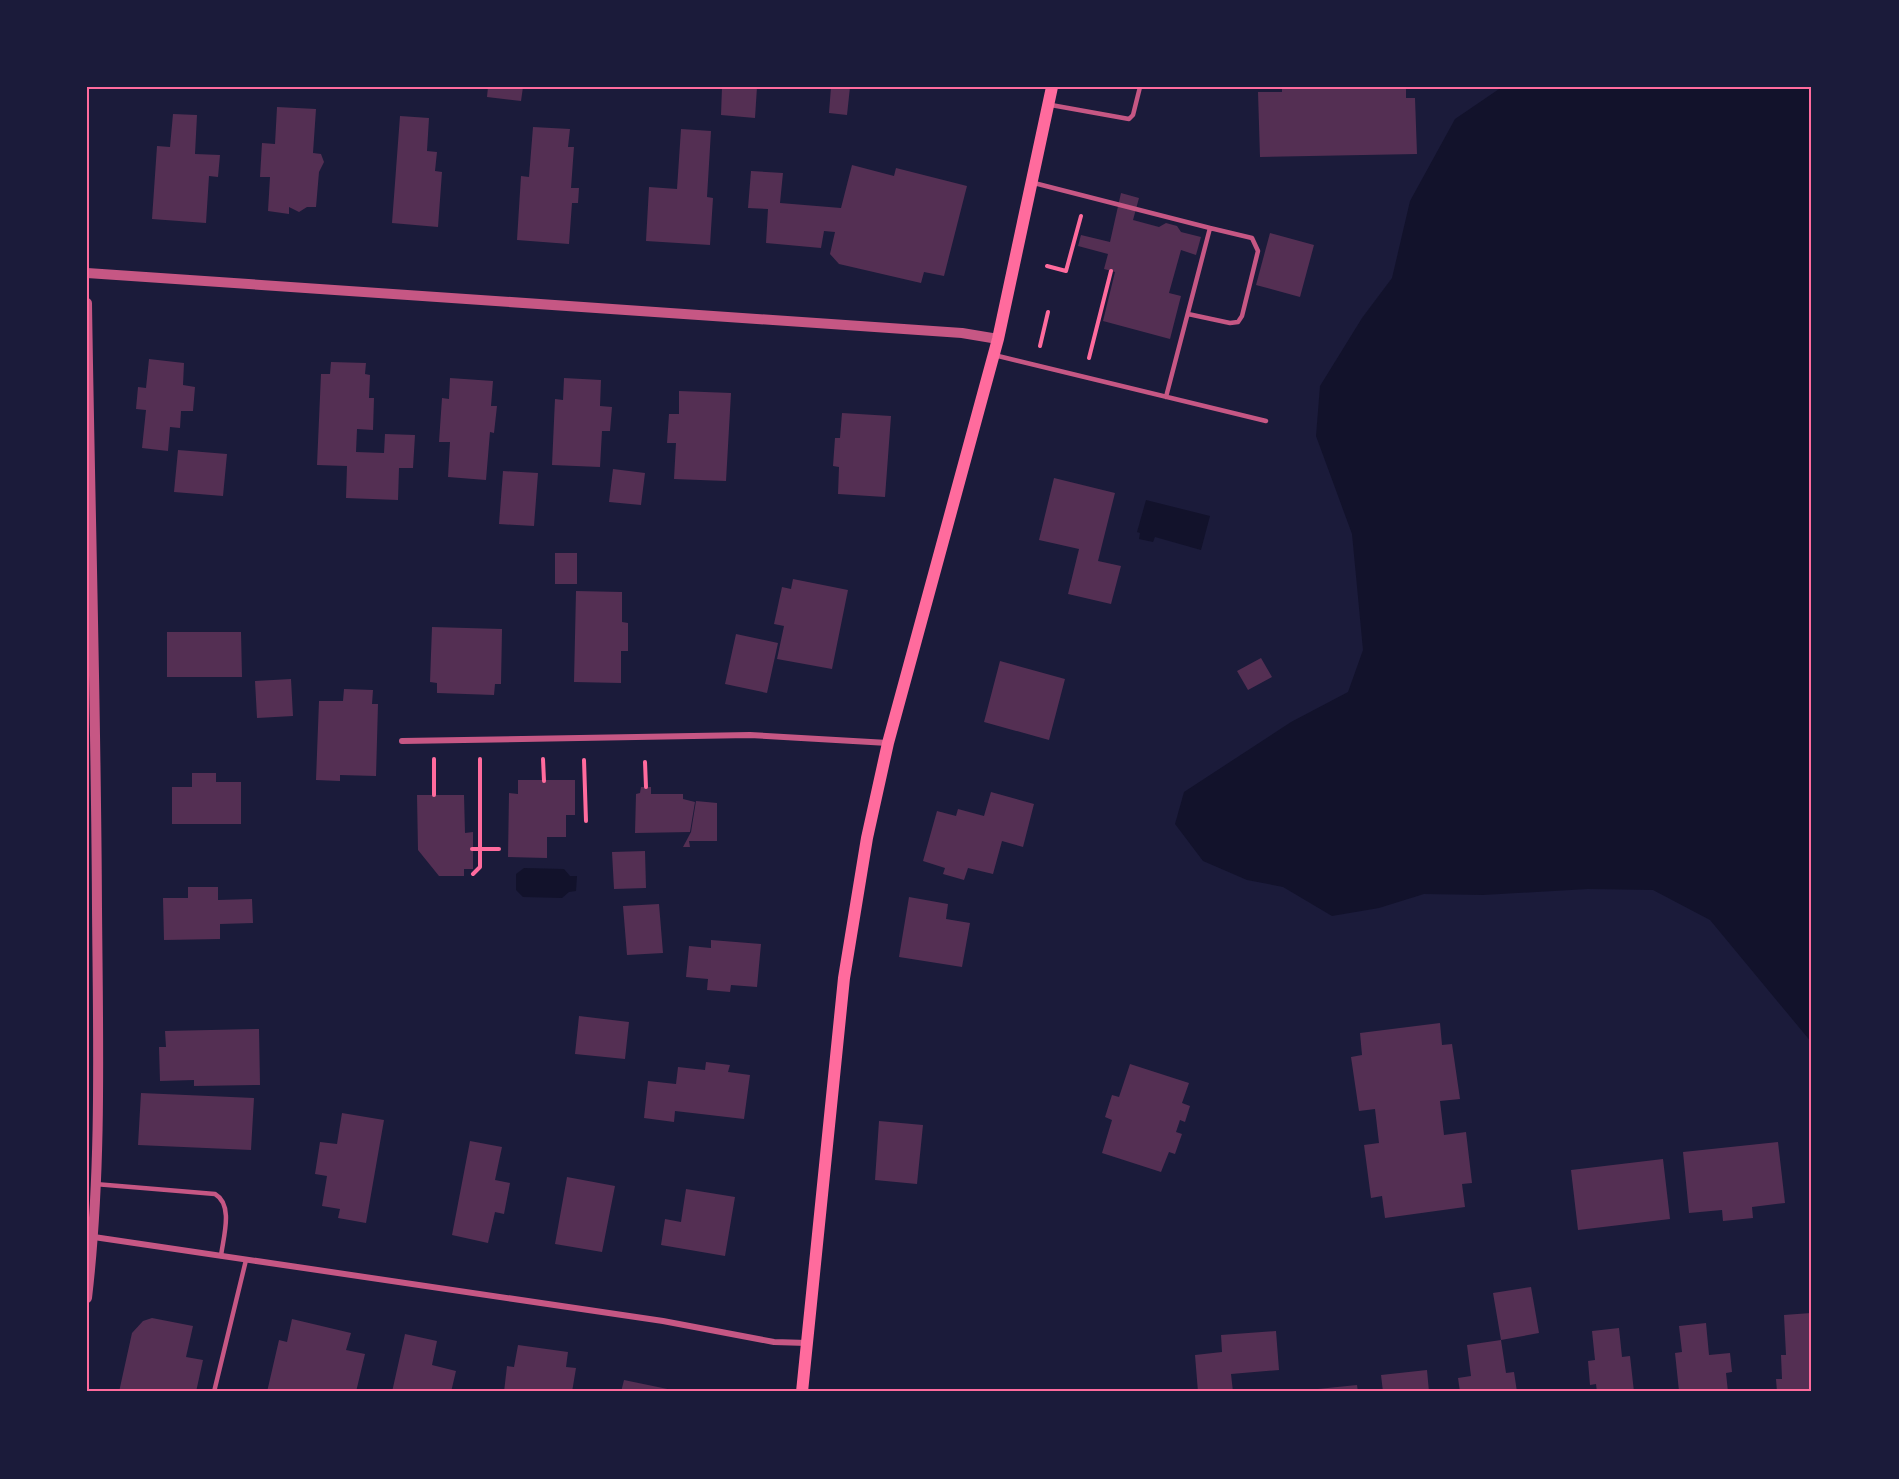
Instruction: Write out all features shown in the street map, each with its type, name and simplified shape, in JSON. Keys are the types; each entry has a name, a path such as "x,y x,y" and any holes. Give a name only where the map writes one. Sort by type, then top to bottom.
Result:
{"main road":[{"path":"802,1392 844,978 867,838 888,743 998,339 1050,105 1052,87"}],"street":[{"path":"87,273 962,333 998,339"},
{"path":"87,303 91,731 98,1017 95,1184 87,1298"},
{"path":"402,741 750,735 888,743"},
{"path":"90,1237 655,1319 774,1342 807,1343"}],"lane":[{"path":"1050,105 1129,119 1133,115 1140,87"},
{"path":"1033,183 1252,238 1258,250 1242,316 1238,322 1230,323 1188,314"},
{"path":"1166,397 1210,228"},
{"path":"993,355 1266,421"},
{"path":"95,1184 215,1194 220,1197 226,1209 221,1256"},
{"path":"214,1392 246,1260"}],"path":[{"path":"1047,266 1066,271 1077,240 1086,197"},
{"path":"1084,377 1111,271"},
{"path":"1035,365 1048,312"},
{"path":"434,759 434,795"},
{"path":"473,874 480,867 480,759"},
{"path":"543,759 544,780"},
{"path":"584,760 586,821"},
{"path":"645,762 646,787"},
{"path":"472,849 499,849"}],"shaded area":[{"path":"1502,87 1812,87 1812,1043 1710,920 1653,890 1588,889 1483,895 1424,894 1379,908 1332,916 1283,887 1247,880 1203,861 1175,824 1184,792 1291,722 1348,692 1363,650 1352,534 1316,436 1320,386 1362,318 1392,278 1410,201 1455,119"},
{"path":"1146,500 1210,516 1201,550 1155,537 1153,542 1139,539 1140,533 1137,532"},
{"path":"524,868 564,869 570,876 577,876 576,891 569,892 562,898 523,897 516,890 516,874"}],"building":[{"path":"488,87 523,87 521,101 487,97"},
{"path":"722,87 757,87 755,118 721,115"},
{"path":"831,87 850,87 847,115 829,113"},
{"path":"1282,87 1406,87 1406,98 1415,98 1417,154 1260,157 1258,92 1282,92"},
{"path":"277,107 316,109 313,153 321,154 324,162 319,172 316,207 307,207 299,212 289,207 289,214 268,211 270,177 260,177 262,143 275,144"},
{"path":"173,114 197,115 195,154 220,155 218,177 209,176 206,223 152,219 157,146 170,147"},
{"path":"400,116 429,118 427,151 437,152 435,171 442,172 438,227 392,223"},
{"path":"533,127 570,129 568,147 574,147 571,188 579,188 578,203 572,203 569,244 517,240 521,176 529,177"},
{"path":"681,129 711,131 707,197 713,198 710,245 646,241 649,187 677,189"},
{"path":"852,165 894,176 896,168 967,186 944,276 924,272 921,283 839,264 830,254 835,232 824,231 821,248 766,243 768,209 748,208 751,171 783,173 780,203 841,208"},
{"path":"1121,193 1139,198 1133,220 1159,227 1166,223 1177,226 1181,232 1201,237 1196,255 1181,250 1169,293 1181,296 1170,339 1103,321 1115,272 1104,269 1108,254 1078,246 1081,235 1110,242"},
{"path":"1270,233 1314,245 1300,297 1256,285"},
{"path":"149,359 184,363 183,385 195,387 193,411 181,411 180,428 170,427 168,451 142,448 146,410 136,409 138,387 146,388"},
{"path":"331,362 366,363 365,374 370,375 369,398 374,398 373,430 357,429 356,452 384,453 385,434 415,435 413,468 399,468 398,500 346,498 347,466 317,465 321,374 330,374"},
{"path":"450,378 493,381 491,406 497,406 494,433 490,432 486,480 448,477 450,442 439,442 442,398 449,399"},
{"path":"564,378 601,380 600,406 612,407 610,431 602,431 600,467 552,465 555,399 563,400"},
{"path":"679,391 731,393 726,481 674,479 676,443 667,443 669,414 679,414"},
{"path":"842,413 891,416 885,497 838,494 839,467 833,466 835,438 840,438"},
{"path":"178,450 227,454 223,496 174,492"},
{"path":"613,469 645,473 641,505 609,502"},
{"path":"503,471 538,473 534,526 499,524"},
{"path":"1054,478 1115,493 1098,561 1121,566 1111,604 1068,594 1079,549 1039,540"},
{"path":"555,553 577,553 577,584 555,584"},
{"path":"793,579 848,590 832,669 777,659 784,626 774,624 782,587 791,589"},
{"path":"576,591 622,592 622,622 628,623 628,651 621,651 621,683 574,682"},
{"path":"432,627 502,629 501,684 495,684 494,695 437,693 437,683 430,682"},
{"path":"167,632 241,632 242,677 167,677"},
{"path":"736,634 778,643 767,693 725,684"},
{"path":"1261,658 1272,677 1248,690 1237,671"},
{"path":"1000,661 1065,679 1049,740 984,722"},
{"path":"291,679 293,716 257,718 255,681"},
{"path":"344,689 373,690 372,704 378,704 376,776 340,775 340,781 316,780 319,701 343,701"},
{"path":"192,773 216,773 216,782 241,782 241,824 172,824 172,787 192,787"},
{"path":"518,780 575,780 575,815 566,815 566,837 547,837 547,858 508,857 509,793 518,794"},
{"path":"641,787 651,787 651,794 683,794 683,799 695,802 690,832 635,833 636,794 640,793"},
{"path":"991,792 1034,804 1023,847 1002,841 993,874 968,868 964,880 943,874 945,868 923,861 937,811 956,816 958,809 984,816"},
{"path":"417,795 464,795 465,833 473,832 473,869 464,869 464,876 439,876 418,850"},
{"path":"696,801 717,803 717,841 689,841 690,847 683,847 691,832"},
{"path":"645,851 646,888 614,889 612,852"},
{"path":"188,887 218,887 218,900 252,899 253,923 220,924 220,939 164,940 163,898 188,898"},
{"path":"909,897 948,904 946,919 970,923 962,967 899,957"},
{"path":"659,904 663,953 627,955 623,906"},
{"path":"711,940 761,944 757,987 731,985 730,992 707,990 708,979 686,977 689,946 711,948"},
{"path":"579,1016 629,1022 625,1059 575,1054"},
{"path":"1440,1023 1442,1045 1452,1044 1460,1099 1440,1101 1444,1135 1466,1132 1472,1183 1462,1184 1465,1207 1385,1218 1382,1196 1371,1198 1364,1145 1379,1143 1375,1109 1359,1111 1351,1057 1362,1055 1360,1033"},
{"path":"259,1029 260,1085 194,1086 194,1080 160,1081 159,1047 166,1047 165,1031"},
{"path":"706,1062 730,1065 728,1072 750,1075 744,1119 675,1111 674,1122 644,1118 648,1081 676,1084 678,1067 705,1070"},
{"path":"1130,1064 1189,1083 1182,1103 1190,1106 1185,1122 1180,1120 1176,1132 1182,1134 1175,1154 1169,1152 1161,1172 1102,1153 1112,1120 1105,1117 1112,1095 1119,1097"},
{"path":"141,1093 254,1098 251,1150 138,1145"},
{"path":"342,1113 384,1120 366,1223 338,1218 340,1209 322,1206 327,1176 315,1174 320,1142 337,1144"},
{"path":"879,1121 923,1125 917,1184 875,1180"},
{"path":"470,1141 502,1147 495,1180 510,1183 504,1214 495,1212 488,1243 452,1235"},
{"path":"1778,1142 1785,1203 1752,1207 1753,1218 1723,1221 1722,1210 1689,1213 1683,1152"},
{"path":"1663,1159 1670,1219 1578,1230 1571,1170"},
{"path":"567,1177 615,1186 602,1252 555,1244"},
{"path":"686,1189 735,1197 725,1256 661,1245 665,1219 681,1222"},
{"path":"1531,1287 1539,1333 1501,1340 1493,1293"},
{"path":"1811,1313 1812,1392 1777,1392 1776,1379 1782,1379 1781,1355 1786,1355 1784,1315"},
{"path":"152,1318 193,1326 186,1357 203,1360 196,1392 119,1392 132,1333 143,1321"},
{"path":"292,1319 351,1333 346,1350 365,1354 356,1392 267,1392 279,1340 287,1342"},
{"path":"1706,1323 1709,1355 1730,1353 1732,1372 1726,1373 1728,1392 1700,1392 1699,1389 1679,1391 1675,1353 1682,1352 1679,1326"},
{"path":"1619,1328 1622,1357 1630,1356 1634,1392 1597,1392 1596,1384 1590,1385 1588,1361 1595,1360 1592,1331"},
{"path":"1276,1331 1279,1370 1231,1374 1233,1392 1198,1392 1195,1355 1222,1352 1221,1335"},
{"path":"405,1334 437,1341 432,1365 456,1371 451,1392 392,1392"},
{"path":"1501,1340 1506,1373 1514,1372 1517,1392 1460,1392 1458,1378 1471,1376 1467,1345"},
{"path":"518,1345 568,1352 566,1367 576,1368 572,1392 504,1392 507,1366 514,1367"},
{"path":"1427,1370 1429,1392 1383,1392 1381,1375"},
{"path":"624,1380 677,1391 677,1392 621,1392"},
{"path":"1357,1385 1358,1392 1308,1392 1308,1390"}]}
